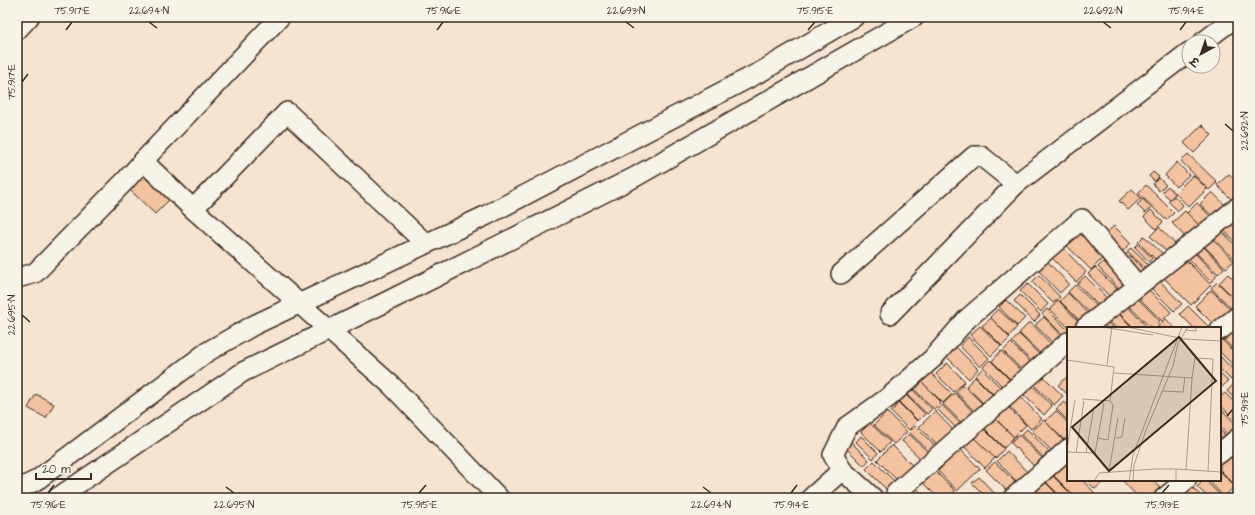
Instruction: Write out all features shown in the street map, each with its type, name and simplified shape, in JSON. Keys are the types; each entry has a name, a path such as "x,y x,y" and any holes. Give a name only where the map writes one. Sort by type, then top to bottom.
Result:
{"street":[{"path":"17,30 29,17"},
{"path":"17,278 35,273 125,181 280,17"},
{"path":"17,490 38,480 207,352 254,325 485,216 762,70 854,17"},
{"path":"57,498 243,372 634,177 914,17"},
{"path":"1214,34 1236,17"},
{"path":"890,314 1016,184 1181,58"},
{"path":"193,209 287,112 426,244"},
{"path":"841,274 974,156 981,156 1016,184"},
{"path":"143,161 193,209 391,385 499,498"},
{"path":"1086,327 1238,207"},
{"path":"873,498 842,470 833,455 847,427 889,397 932,359 967,319 1082,219 1138,286"},
{"path":"1221,329 1238,316"},
{"path":"896,493 1067,343"},
{"path":"1221,452 1238,438"},
{"path":"1013,498 1067,450"},
{"path":"811,498 842,470"},
{"path":"1164,498 1185,481"}],"building":[{"path":"1202,125 1212,135 1194,153 1184,143"},
{"path":"1188,154 1217,182 1209,190 1181,161"},
{"path":"1177,162 1189,175 1176,187 1165,175"},
{"path":"1153,172 1159,177 1154,181 1149,176"},
{"path":"1229,174 1238,182 1238,199 1235,203 1217,185"},
{"path":"1193,175 1207,189 1189,207 1175,193"},
{"path":"144,176 169,200 155,214 130,190"},
{"path":"1159,178 1166,185 1159,191 1153,184"},
{"path":"1146,185 1174,213 1166,220 1138,193"},
{"path":"1168,186 1175,194 1170,199 1162,192"},
{"path":"1132,189 1141,198 1128,210 1119,201"},
{"path":"1212,192 1226,206 1214,218 1200,204"},
{"path":"1174,196 1183,205 1178,211 1168,201"},
{"path":"1143,199 1151,208 1145,213 1137,205"},
{"path":"1197,203 1213,219 1203,229 1187,213"},
{"path":"1151,210 1163,222 1156,229 1144,217"},
{"path":"1185,211 1201,227 1188,240 1172,223"},
{"path":"1232,217 1238,223 1238,244 1221,228"},
{"path":"1114,226 1131,243 1122,252 1105,234"},
{"path":"1159,227 1175,244 1167,252 1150,236"},
{"path":"1219,228 1238,248 1238,256 1235,259 1211,236"},
{"path":"1080,231 1105,256 1091,270 1066,245"},
{"path":"1144,236 1163,254 1156,260 1138,242"},
{"path":"1211,237 1234,261 1226,268 1203,245"},
{"path":"1138,244 1152,258 1149,262 1135,247"},
{"path":"1202,245 1224,268 1218,274 1195,252"},
{"path":"1062,247 1086,272 1076,282 1051,257"},
{"path":"1131,248 1150,267 1147,270 1127,251"},
{"path":"1193,251 1217,276 1211,282 1186,257"},
{"path":"1127,253 1144,270 1137,277 1120,260"},
{"path":"1107,258 1130,280 1120,290 1098,267"},
{"path":"1184,258 1211,285 1191,305 1164,278"},
{"path":"1046,260 1069,284 1060,293 1037,269"},
{"path":"1095,267 1120,292 1113,300 1088,274"},
{"path":"1228,274 1238,284 1238,303 1219,283"},
{"path":"1039,275 1060,297 1053,303 1032,282"},
{"path":"1085,276 1108,299 1100,307 1077,284"},
{"path":"1159,280 1182,304 1174,311 1151,288"},
{"path":"1217,282 1238,303 1233,310 1211,288"},
{"path":"1028,284 1048,304 1041,312 1020,291"},
{"path":"1075,285 1100,309 1093,316 1068,292"},
{"path":"1146,287 1171,312 1162,321 1137,296"},
{"path":"1211,290 1231,310 1215,326 1195,306"},
{"path":"1068,293 1090,316 1082,323 1060,301"},
{"path":"1020,295 1040,315 1034,322 1014,301"},
{"path":"1135,296 1160,321 1154,327 1150,327 1127,304"},
{"path":"1006,300 1025,318 1017,326 999,307"},
{"path":"1058,300 1081,324 1078,327 1068,327 1050,309"},
{"path":"1126,305 1147,327 1133,327 1119,313"},
{"path":"1188,306 1209,327 1193,327 1180,314"},
{"path":"998,309 1017,327 1009,336 990,317"},
{"path":"1047,309 1067,329 1064,336 1042,314"},
{"path":"1118,313 1132,327 1115,327 1109,321"},
{"path":"1044,317 1063,337 1055,345 1035,325"},
{"path":"991,318 1010,338 1002,346 982,326"},
{"path":"1166,319 1174,327 1157,327"},
{"path":"1106,321 1113,327 1099,327"},
{"path":"1030,322 1052,345 1042,355 1019,333"},
{"path":"980,326 1001,346 991,356 970,335"},
{"path":"1228,328 1238,338 1238,354 1221,337 1221,335"},
{"path":"1019,334 1042,357 1035,365 1012,342"},
{"path":"968,337 989,358 980,367 960,346"},
{"path":"1221,339 1238,356 1238,370 1221,353"},
{"path":"1011,343 1033,365 1025,373 1003,351"},
{"path":"956,347 978,369 969,379 946,356"},
{"path":"1001,351 1023,373 1013,382 992,361"},
{"path":"1221,357 1237,374 1231,380 1221,370"},
{"path":"990,360 1012,382 1005,389 983,367"},
{"path":"947,363 965,381 954,392 936,374"},
{"path":"982,369 1004,391 997,398 975,376"},
{"path":"931,373 952,394 943,403 922,382"},
{"path":"1042,375 1063,396 1054,405 1033,384"},
{"path":"1221,375 1228,381 1221,388"},
{"path":"975,377 996,398 987,407 966,386"},
{"path":"1067,377 1067,394 1058,385"},
{"path":"922,382 941,402 934,409 915,390"},
{"path":"1234,384 1238,388 1238,402 1227,391"},
{"path":"963,385 982,403 974,411 956,392"},
{"path":"1032,385 1052,406 1044,415 1023,394"},
{"path":"913,390 932,409 927,414 907,395"},
{"path":"903,392 925,414 918,421 896,399"},
{"path":"955,393 977,416 966,427 943,404"},
{"path":"1225,393 1238,406 1238,423 1221,406 1221,396"},
{"path":"36,394 54,404 46,418 28,408"},
{"path":"1018,394 1042,419 1031,429 1007,404"},
{"path":"1003,402 1026,425 1014,437 991,414"},
{"path":"1064,402 1067,404 1067,420 1056,409"},
{"path":"899,403 917,421 909,430 891,412"},
{"path":"942,405 963,426 959,431 937,409"},
{"path":"1221,409 1238,426 1238,431 1231,438 1221,428"},
{"path":"935,411 955,432 939,447 919,427"},
{"path":"1056,411 1067,422 1067,443 1045,421"},
{"path":"887,412 907,432 894,444 874,425"},
{"path":"992,416 1014,437 1004,448 982,426"},
{"path":"1044,420 1065,442 1054,453 1032,431"},
{"path":"870,423 890,442 881,452 861,432"},
{"path":"915,426 936,447 931,453 909,432"},
{"path":"981,426 1004,449 995,459 971,435"},
{"path":"1027,429 1052,455 1046,460 1021,435"},
{"path":"1221,431 1226,436 1221,442"},
{"path":"969,433 995,458 985,468 960,442"},
{"path":"909,434 930,454 923,461 902,441"},
{"path":"1019,435 1043,459 1035,467 1011,443"},
{"path":"861,436 878,453 873,459 856,442"},
{"path":"849,440 869,460 864,466 844,446"},
{"path":"892,445 914,467 899,482 877,460"},
{"path":"960,449 980,469 957,491 938,471"},
{"path":"1234,450 1238,453 1238,488 1221,471 1221,463"},
{"path":"1007,451 1030,475 1020,485 997,461"},
{"path":"874,461 895,482 887,490 866,469"},
{"path":"995,462 1020,487 1011,495 986,470"},
{"path":"1064,462 1067,465 1067,481 1083,481 1095,493 1089,498 1076,498 1052,474"},
{"path":"933,469 955,491 949,498 938,498 921,481"},
{"path":"1049,472 1075,498 1062,498 1042,478"},
{"path":"1221,472 1235,486 1224,497 1209,481 1221,481"},
{"path":"979,477 999,498 987,498 972,483"},
{"path":"1042,479 1061,498 1031,498 1027,494"},
{"path":"1087,481 1104,481 1095,489"},
{"path":"1123,481 1153,481 1163,491 1156,498 1139,498"},
{"path":"1203,481 1206,481 1223,498 1209,498 1197,487"},
{"path":"914,485 926,498 908,498 904,494"},
{"path":"1190,485 1203,498 1188,498 1182,492"}]}
